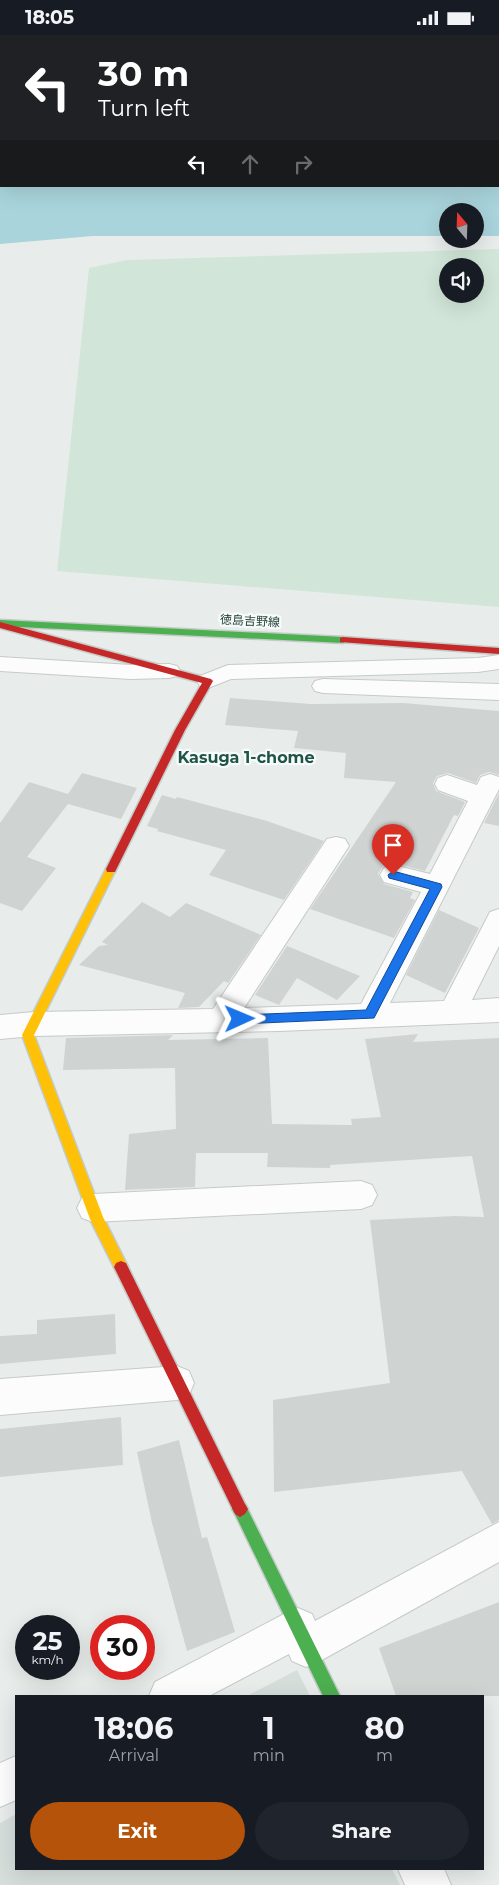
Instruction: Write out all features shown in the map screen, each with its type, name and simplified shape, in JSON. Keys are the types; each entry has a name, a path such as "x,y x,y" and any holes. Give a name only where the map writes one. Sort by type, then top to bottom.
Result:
{"street":[{"name":"徳島吉野線","path":"0,624 300,637 499,651"},
{"path":"0,624 208,681 499,692"},
{"path":"331,1695 177,1383 93,1208 28,1035 180,730 208,681 228,672 478,665 499,662"},
{"path":"0,664 131,672 169,671"},
{"path":"370,1015 486,790 447,784"},
{"path":"220,1020 336,847"},
{"path":"393,875 437,887"},
{"path":"452,1011 499,919"},
{"path":"0,1027 499,1010"},
{"path":"93,1208 361,1195"},
{"path":"0,1397 177,1383"},
{"path":"171,1695 302,1637 499,1541"},
{"path":"0,1786 15,1778"},
{"path":"420,1870 428,1885"}],"shaded area":[{"path":"297,1670 310,1695 249,1695"},
{"path":"15,1815 15,1870 392,1870 400,1885 0,1885 0,1823"}],"green space":[{"path":"499,249 499,607 57,571 89,268 127,260"}],"water":[{"path":"0,187 499,187 499,236 484,236 484,203 439,203 439,236 93,236 0,244"}],"building":[{"path":"230,698 311,704 403,703 499,711 499,775 489,772 480,775 476,783 448,773 437,776 433,783 436,791 465,802 458,816 454,815 425,871 392,863 383,866 378,874 384,884 413,892 410,898 415,900 394,938 310,909 396,782 344,778 346,753 294,748 298,731 225,725"},
{"path":"82,773 137,788 121,819 68,804 27,857 56,868 22,911 0,903 0,823 29,782 68,794"},
{"path":"499,793 499,826 484,823"},
{"path":"162,795 176,799 177,797 267,821 324,841 284,900 209,875 226,850 157,831 158,829 147,826"},
{"path":"142,902 170,917 186,903 261,935 228,983 224,981 199,1007 178,1008 185,993 79,965 99,946 108,945 102,942"},
{"path":"439,910 479,928 445,993 406,975"},
{"path":"287,946 360,976 337,1000 297,978 279,1005 255,995"},
{"path":"418,1034 413,1042 499,1038 499,1520 492,1524 462,1471 274,1492 273,1400 390,1383 370,1220 455,1216 484,1217 472,1156 330,1165 330,1168 267,1167 268,1153 196,1153 195,1187 125,1190 129,1134 176,1129 175,1068 63,1070 66,1038 173,1035 168,1040 268,1038 272,1124 352,1125 351,1119 381,1117 365,1039"},
{"path":"115,1314 116,1354 0,1364 0,1336 37,1334 37,1320"},
{"path":"121,1417 123,1465 0,1477 0,1429"},
{"path":"179,1440 202,1538 207,1537 235,1632 187,1651 152,1523 137,1452"},
{"path":"499,1602 499,1696 396,1695 379,1648"}],"traffic: fast":[{"path":"0,623 343,640"},
{"path":"240,1509 332,1695"}],"traffic: slow":[{"path":"111,869 28,1035 97,1219 121,1267"}],"traffic: jam":[{"path":"0,625 208,681 180,730 111,869"},
{"path":"343,640 499,651"},
{"path":"121,1267 240,1509"}],"district":[{"name":"Kasuga 1-chome","path":"246,757"}],"route":[{"path":"240,1019 370,1015 437,887 393,875"}]}
